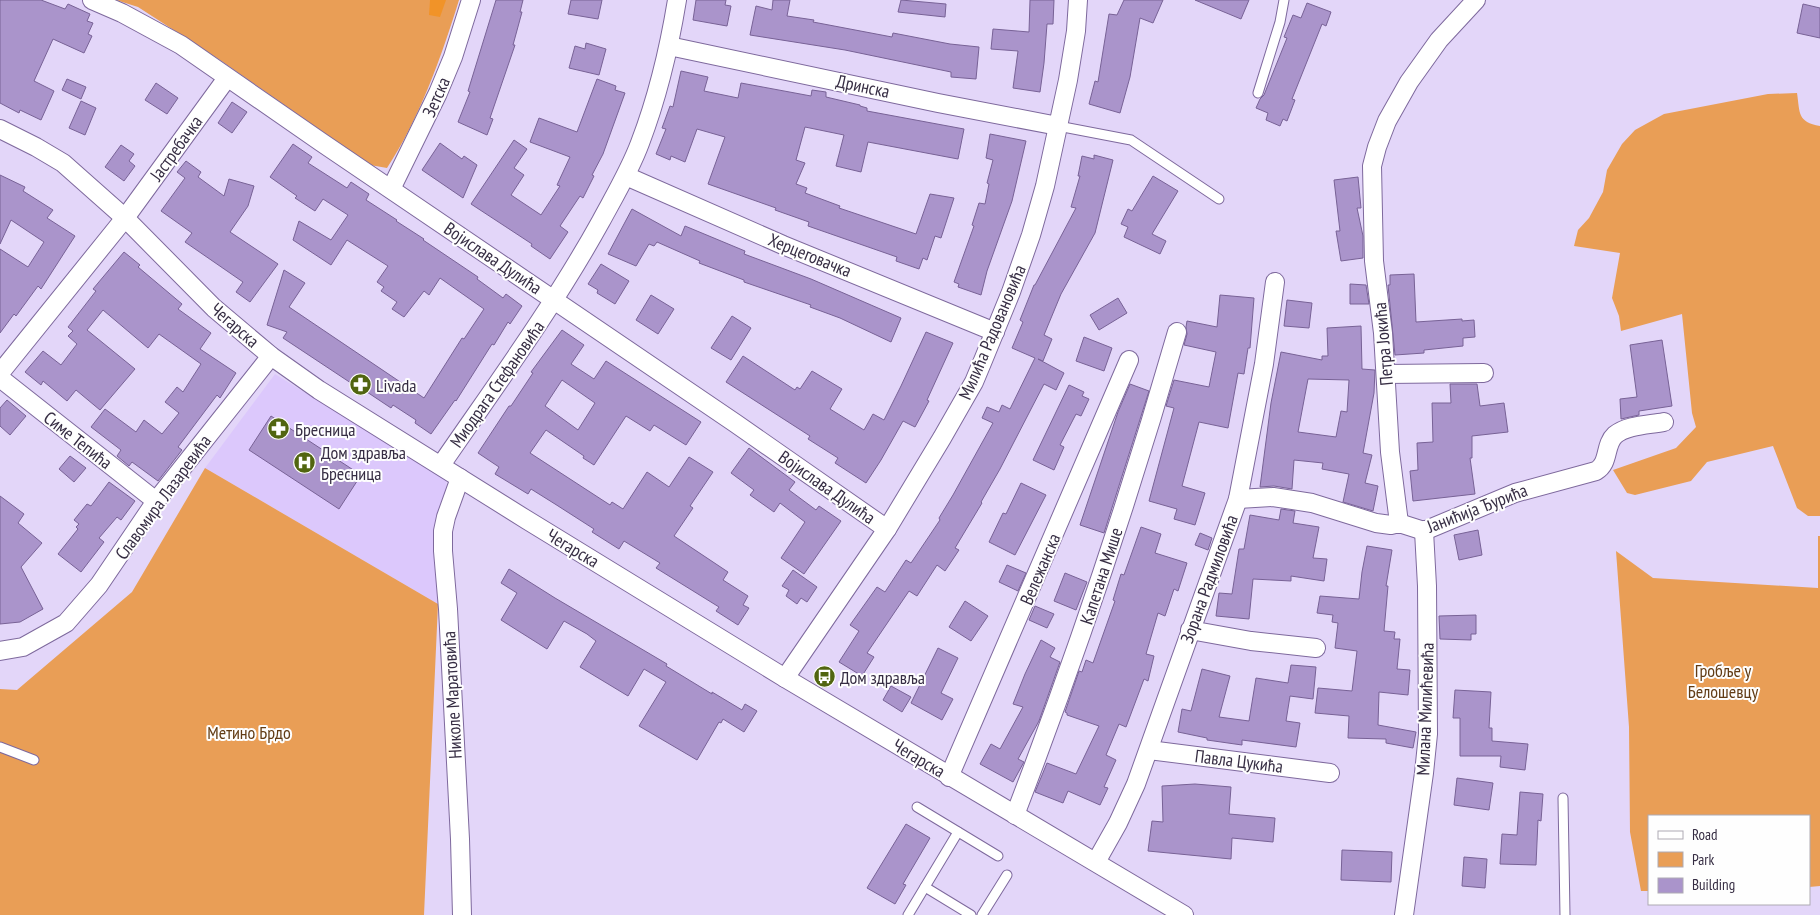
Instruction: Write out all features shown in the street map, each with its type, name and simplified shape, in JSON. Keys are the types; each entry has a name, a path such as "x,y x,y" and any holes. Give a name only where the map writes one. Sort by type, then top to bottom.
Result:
{"street":[{"name":"Војислава Дулића","path":"92,0 157,31 181,45 887,529"},
{"name":"Зетска","path":"390,189 438,93 453,57 471,0"},
{"name":"Миодрага Стефановића","path":"440,465 554,300 580,259 626,176 660,86 677,0"},
{"name":"Милића Радовановића","path":"785,678 887,529 974,382 1011,292 1031,235 1045,186 1072,55 1078,0"},
{"name":"Петра Јокића","path":"1399,523 1390,452 1380,301 1374,262 1372,166 1376,147 1387,121 1409,82 1439,40 1476,0"},
{"name":"Дринска","path":"669,46 1058,126"},
{"name":"Јастребачка","path":"0,373 125,218 227,78"},
{"name":"Чегарска","path":"0,129 63,163 125,218 214,308 271,356 319,390 785,678 1184,915"},
{"name":"Херцеговачка","path":"626,176 783,245 995,332"},
{"name":"Зорана Радмиловића","path":"1096,862 1126,807 1149,750 1238,499 1264,364 1275,282"},
{"name":"Капетана Мише","path":"1015,815 1053,716 1094,598 1160,394 1177,332"},
{"name":"Славомира Лазаревића","path":"0,651 23,647 66,623 99,585 156,501 271,356"},
{"name":"Вележанска","path":"950,777 1129,360"},
{"path":"1386,374 1484,373"},
{"name":"Симе Тепића","path":"0,378 156,501"},
{"name":"Јанићија Ђурића","path":"1238,499 1273,497 1292,499 1331,508 1376,523 1391,525 1399,523 1424,531 1515,493 1596,471 1604,464 1611,440 1616,434 1625,429 1664,422"},
{"name":"Николе Маратовића","path":"460,478 446,517 443,531 443,551 448,609 462,915"},
{"name":"Милана Милићевића","path":"1404,915 1428,734 1424,531"},
{"path":"1190,630 1234,639 1316,648"},
{"name":"Павла Цукића","path":"1149,750 1330,773"}],"lane":[{"path":"1258,93 1280,22 1284,0"},
{"path":"1058,126 1130,140 1218,199"},
{"path":"0,747 34,760"},
{"path":"1563,798 1565,915"},
{"path":"917,807 998,856"},
{"path":"908,915 958,832"},
{"path":"982,915 1007,875"},
{"path":"925,887 971,915"}],"shaded area":[{"path":"430,0 446,0 440,17 429,15"},
{"path":"275,374 446,480 447,488 435,521 433,547 438,604 205,468"}],"green space":[{"path":"116,0 459,0 429,87 399,149 387,168 370,165 220,60 138,7"},
{"path":"1797,93 1803,119 1820,126 1820,516 1808,516 1797,508 1773,446 1707,462 1691,481 1635,495 1627,493 1613,470 1676,448 1696,427 1692,413 1682,314 1621,331 1619,316 1612,298 1620,253 1574,246 1578,230 1589,218 1603,192 1607,170 1622,144 1635,130 1664,114 1768,94"},
{"name":"Метино Брдо","path":"205,468 438,604 424,915 0,915 0,689 17,690 132,592"},
{"name":"Гробље у Белошевцу","path":"1818,536 1820,536 1820,886 1810,887 1810,815 1648,815 1648,891 1641,891 1630,832 1629,727 1616,551 1653,578 1818,588"}],"building":[{"path":"0,0 41,0 65,9 68,4 90,14 87,21 93,23 88,34 92,36 84,53 53,39 34,81 54,91 41,120 20,110 19,113 0,103"},
{"path":"496,0 523,0 520,12 522,12 513,45 515,45 490,118 493,119 487,135 458,122 470,92 468,91"},
{"path":"571,0 602,0 598,19 568,14"},
{"path":"696,0 726,0 725,5 731,6 727,26 693,20"},
{"path":"773,0 790,0 787,16 814,20 813,22 892,37 893,33 950,44 979,47 976,79 951,77 951,72 845,50 750,35 756,6 772,10"},
{"path":"901,0 946,4 945,17 898,12"},
{"path":"1030,0 1054,0 1053,24 1047,24 1040,92 1013,88 1018,51 991,49 993,29 1029,32"},
{"path":"1124,0 1163,0 1153,23 1140,18 1130,77 1120,113 1089,104 1095,81 1098,82 1109,14 1117,15"},
{"path":"1195,0 1249,0 1241,19"},
{"path":"1307,3 1331,12 1326,26 1322,24 1292,99 1295,100 1287,121 1283,119 1280,126 1266,120 1268,113 1256,108 1264,95 1287,38 1284,37 1293,15 1301,18"},
{"path":"1803,4 1820,8 1820,38 1797,33"},
{"path":"586,43 606,49 599,75 569,68 575,46 585,49"},
{"path":"681,71 708,77 704,91 738,98 741,83 811,96 812,90 826,92 826,97 860,105 867,108 867,111 964,129 958,159 868,142 861,172 836,166 844,135 805,127 796,160 805,163 796,184 807,188 805,193 840,206 839,208 916,234 930,194 954,198 941,238 935,236 927,260 923,258 919,269 896,261 897,257 808,226 809,222 775,210 776,208 708,184 725,137 697,129 685,162 671,156 670,160 656,154 666,129 662,128 670,106 673,107"},
{"path":"67,79 86,87 81,99 62,90"},
{"path":"597,79 616,86 615,90 625,93 603,154 592,175 594,176 583,198 580,196 560,226 568,232 550,259 531,246 532,244 471,204 514,140 527,149 514,168 524,175 511,195 541,215 560,186 557,185 570,157 530,142 539,118 577,132"},
{"path":"156,83 178,98 167,114 145,100"},
{"path":"81,101 96,108 85,135 69,128"},
{"path":"232,102 247,112 232,133 218,123"},
{"path":"990,134 1026,141 1012,201 987,271 981,295 958,287 959,284 954,282 974,226 972,225 979,203 985,204 989,184 987,183 993,160 986,158"},
{"path":"440,143 462,159 464,156 477,165 463,198 422,170"},
{"path":"293,144 312,157 308,163 347,188 351,182 369,194 366,200 478,277 477,279 503,298 506,294 522,306 510,324 508,322 494,345 492,344 456,401 431,434 415,423 416,420 393,405 391,408 363,391 283,338 287,332 267,325 284,270 305,283 289,307 424,398 462,338 464,339 484,309 440,278 429,295 424,291 404,317 392,309 397,302 381,291 384,287 377,282 388,266 347,240 331,265 293,240 299,221 331,240 348,215 323,199 315,211 295,198 297,196 270,177"},
{"path":"121,145 134,154 129,161 135,166 124,181 105,167"},
{"path":"1094,155 1113,160 1095,233 1061,294 1044,335 1052,339 1043,361 1038,359 1064,373 1056,390 1044,384 982,503 955,548 959,550 945,571 937,565 917,596 909,591 867,653 874,657 862,676 839,662 859,631 850,625 877,587 885,592 906,560 911,563 940,520 939,518 993,423 982,418 987,407 999,412 1002,405 1010,409 1035,358 1012,348 1023,322 1020,320 1034,285 1076,208 1071,207 1080,176 1078,176 1082,156 1094,159"},
{"path":"186,161 201,172 198,177 224,196 229,179 254,186 248,206 230,232 278,264 250,302 236,292 243,282 185,242 192,233 161,211 185,178 177,172"},
{"path":"0,175 25,187 23,191 53,210 47,218 75,236 41,289 38,286 16,316 14,314 0,333 0,249 28,267 44,242 11,220 0,244"},
{"path":"1153,176 1178,191 1152,234 1166,241 1160,254 1124,237 1128,227 1121,224 1128,209 1132,211"},
{"path":"1358,177 1361,208 1357,208 1363,236 1363,258 1341,261 1336,231 1340,231 1334,180"},
{"path":"632,209 681,236 685,226 745,251 744,254 811,279 901,318 891,342 840,318 810,307 811,305 744,282 744,280 699,263 700,261 657,242 654,246 649,244 636,266 608,254"},
{"path":"124,252 140,265 138,267 182,304 178,309 211,333 200,349 236,373 220,398 217,395 178,447 182,450 158,481 132,462 129,466 117,456 121,450 91,427 105,409 136,432 144,420 162,434 179,413 165,402 177,387 183,392 201,364 159,334 148,348 103,310 87,330 135,369 100,410 76,390 67,401 43,381 41,385 25,372 43,351 61,365 77,344 68,336 73,331 68,327 96,291 93,289"},
{"path":"601,264 629,281 615,304 597,293 598,290 588,284"},
{"path":"1414,274 1416,322 1474,320 1475,337 1463,338 1463,346 1424,350 1424,353 1395,355 1388,285 1390,285 1390,275"},
{"path":"1350,284 1366,285 1369,304 1350,304"},
{"path":"651,295 674,309 658,334 636,320"},
{"path":"1220,295 1254,298 1250,348 1248,348 1244,374 1238,373 1228,428 1199,422 1182,486 1205,493 1195,525 1174,519 1177,509 1149,501 1174,408 1166,406 1174,380 1209,387 1216,352 1184,345 1187,334 1187,321 1217,327"},
{"path":"1118,298 1127,313 1099,330 1090,315"},
{"path":"1287,300 1312,303 1309,328 1284,326"},
{"path":"732,316 751,328 731,360 711,348"},
{"path":"1361,326 1362,369 1375,370 1374,393 1363,453 1372,455 1365,483 1378,486 1373,511 1343,502 1349,474 1322,469 1323,463 1294,460 1292,489 1274,486 1260,487 1271,403 1281,352 1322,360 1322,356 1328,356 1327,328","holes":["1308,379 1349,380 1347,412 1341,411 1336,437 1298,432"]},
{"path":"562,330 584,345 571,364 594,379 606,361 701,422 686,445 654,425 650,431 626,416 594,465 546,430 530,453 610,505 612,502 623,509 647,472 669,487 689,457 713,472 690,506 693,508 674,536 728,572 723,580 748,596 743,605 749,608 738,625 716,611 719,607 656,568 660,563 624,541 619,549 592,532 594,529 531,489 528,494 495,474 499,467 478,453 533,373 531,372","holes":["562,380 595,403 578,430 545,406"]},
{"path":"926,332 953,343 927,400 929,401 915,427 903,421 866,483 835,463 838,458 808,439 810,436 726,382 743,356 795,390 797,387 800,389 812,371 842,389 830,409 864,430 873,414 884,420"},
{"path":"1084,337 1112,348 1104,371 1076,361"},
{"path":"1662,340 1672,406 1639,411 1639,415 1621,419 1620,399 1637,397 1630,345"},
{"path":"1130,384 1149,391 1104,533 1080,525 1118,412"},
{"path":"1450,384 1477,384 1480,406 1504,403 1508,432 1472,436 1472,458 1470,458 1475,494 1413,501 1410,471 1418,470 1417,443 1433,442 1432,403 1451,403"},
{"path":"1069,385 1084,392 1082,396 1089,399 1081,416 1076,414 1060,445 1064,447 1054,470 1033,460"},
{"path":"7,400 26,416 10,435 0,426 0,408"},
{"name":"Дом здравља Бресница","path":"271,416 361,475 339,509 249,450"},
{"path":"749,448 795,482 789,490 816,510 819,506 841,521 804,574 781,558 805,522 780,503 774,512 750,495 754,490 731,473"},
{"path":"70,456 86,468 74,482 59,469"},
{"path":"109,482 135,501 121,520 117,517 99,538 104,542 81,572 58,554 78,529 76,527 79,524 74,520 87,504 91,506"},
{"path":"1021,483 1046,495 1015,555 989,542 1003,513 1006,514"},
{"path":"0,496 24,514 18,523 42,543 21,567 43,609 20,622 0,624"},
{"path":"1281,509 1295,511 1293,523 1319,527 1313,558 1327,559 1324,581 1291,576 1291,581 1253,579 1249,619 1216,616 1219,593 1232,594 1239,549 1244,549 1250,515 1279,520"},
{"path":"1141,527 1161,534 1155,553 1187,563 1178,591 1174,589 1165,616 1158,613 1146,654 1154,656 1148,681 1144,679 1126,727 1119,724 1106,755 1116,760 1104,787 1108,788 1100,805 1068,791 1063,803 1035,792 1047,763 1076,774 1099,726 1067,715 1065,712 1079,671 1082,672 1086,660 1093,663 1115,601 1113,600 1121,574 1124,575"},
{"path":"1478,530 1482,555 1459,560 1454,535"},
{"path":"1200,533 1212,538 1208,550 1195,545"},
{"path":"1367,546 1392,550 1386,586 1388,586 1384,631 1395,632 1394,639 1400,639 1397,669 1410,670 1408,695 1379,692 1378,725 1416,732 1413,748 1386,743 1386,739 1348,738 1349,716 1315,713 1318,688 1352,691 1357,651 1335,648 1338,623 1332,622 1333,615 1317,613 1320,596 1359,599"},
{"path":"1007,565 1026,573 1018,591 999,582"},
{"path":"509,569 667,664 666,666 712,694 712,692 742,710 745,704 757,711 744,732 723,719 721,723 719,722 697,760 639,726 666,682 644,669 628,696 580,667 596,641 587,634 564,621 547,649 501,620 517,593 501,583"},
{"path":"793,570 817,587 807,602 801,598 797,604 786,596 789,590 782,586"},
{"path":"1065,573 1087,582 1076,610 1054,601"},
{"path":"965,601 988,616 971,641 949,627"},
{"path":"1035,606 1054,614 1047,628 1029,620"},
{"path":"1476,615 1476,634 1471,634 1471,640 1440,639 1439,616"},
{"path":"1041,640 1055,648 1050,657 1060,662 1039,721 1018,759 1024,762 1013,782 980,764 991,744 1000,749 1023,707 1013,704"},
{"path":"938,648 958,658 941,693 953,699 942,720 911,703"},
{"path":"1291,665 1316,667 1313,699 1290,696 1286,721 1300,723 1296,747 1242,740 1242,745 1207,740 1207,738 1178,732 1182,709 1191,711 1202,669 1230,676 1219,717 1249,721 1256,678 1288,683"},
{"path":"891,686 911,697 902,712 883,700"},
{"path":"1455,690 1491,692 1489,728 1492,728 1492,741 1528,744 1525,770 1500,767 1501,756 1460,756 1460,718 1453,718"},
{"path":"1457,778 1493,783 1489,810 1454,805"},
{"path":"1195,784 1231,787 1229,814 1275,818 1273,842 1232,838 1231,859 1148,851 1152,821 1163,822 1162,786"},
{"path":"1520,792 1543,794 1541,821 1538,820 1536,865 1500,864 1502,834 1517,835"},
{"path":"906,824 930,838 903,884 906,885 895,904 867,888"},
{"path":"1342,850 1392,852 1391,882 1341,880"},
{"path":"1464,857 1487,859 1485,888 1462,886"}],"place":[{"name":"Livada","path":"360,385"},
{"name":"Бресница","path":"279,429"},
{"name":"Дом здравља Бресница","path":"305,462"},
{"name":"Дом здравља","path":"824,677"}]}
